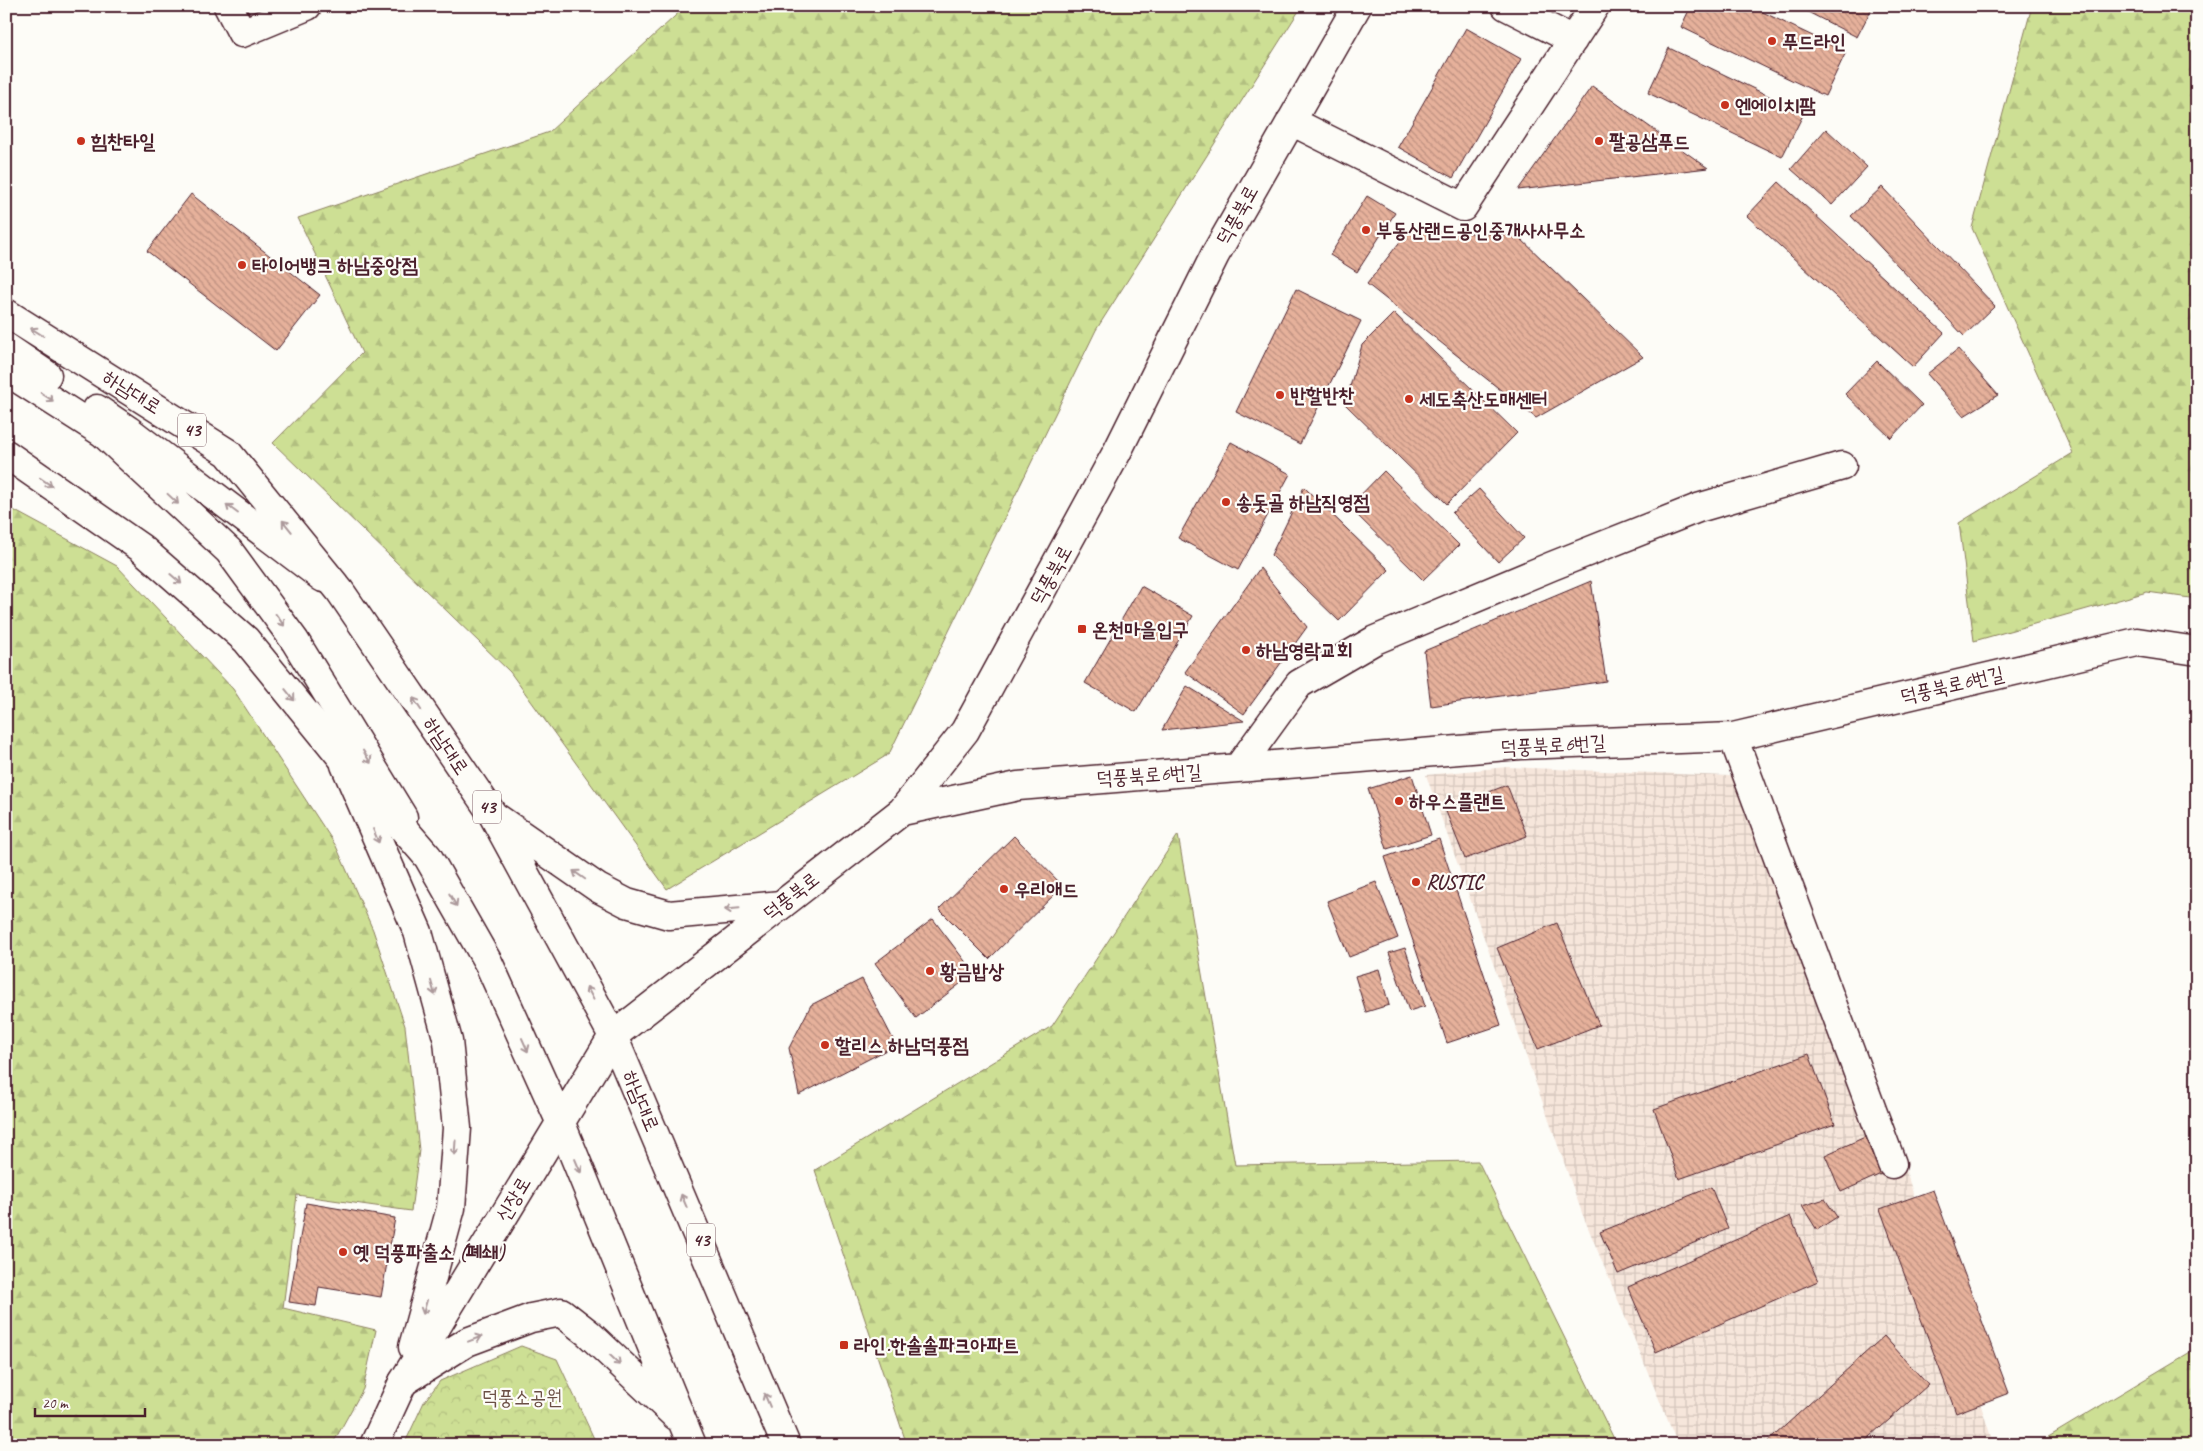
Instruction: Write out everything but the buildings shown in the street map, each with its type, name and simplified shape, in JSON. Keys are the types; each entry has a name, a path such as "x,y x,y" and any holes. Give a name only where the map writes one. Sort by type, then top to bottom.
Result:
{"street":[{"path":"228,6 242,33 307,6"},
{"name":"덕풍북로","path":"613,1036 902,811 965,731 1117,452 1215,255 1357,6"},
{"path":"1506,6 1572,40"},
{"path":"1291,121 1463,208 1595,6"},
{"name":"하남대로","path":"6,313 228,453 340,591 493,815 613,1036 786,1445"},
{"path":"6,348 128,430 340,591"},
{"path":"6,371 103,433 229,551 295,641 428,857 489,964 560,1121 692,1445"},
{"path":"6,454 141,548 246,640 343,759 428,857"},
{"path":"1238,768 1299,684 1375,640 1698,508 1842,466"},
{"name":"덕풍북로6번길","path":"902,811 1018,786 1520,745 1733,737 2137,642 2197,652"},
{"path":"1733,737 1892,1164"},
{"path":"343,759 418,932 449,1050 457,1128 451,1208 403,1382"},
{"path":"493,815 598,888 627,903 669,915 780,905"},
{"name":"신장로","path":"374,1445 403,1382 613,1036"},
{"path":"403,1382 467,1342 531,1318 561,1312 588,1334 681,1420"}],"shaded area":[{"path":"1507,767 1753,777 1883,1099 1991,1437 1982,1445 1678,1445 1582,1213 1426,775"}],"green space":[{"path":"686,6 1302,6 1096,330 889,754 667,889 510,672 273,443 362,353 298,218 549,132"},
{"path":"2032,6 2197,6 2197,599 2147,592 1974,641 1959,523 2073,453 1972,228"},
{"path":"6,506 117,566 233,689 336,846 373,930 405,1026 419,1150 411,1211 297,1195 283,1308 376,1330 363,1389 332,1445 6,1445"},
{"path":"1178,835 1235,1165 1478,1161 1617,1445 907,1445 815,1170 1052,1026"},
{"name":"덕풍소공원","path":"521,1346 557,1359 597,1445 404,1445 424,1402 440,1381"},
{"path":"2197,1348 2197,1445 2035,1445"}],"place":[{"name":"푸드라인","path":"1772,41"},
{"name":"엔에이치팜","path":"1725,105"},
{"name":"힘찬타일","path":"81,141"},
{"name":"팔공삼푸드","path":"1599,141"},
{"name":"부동산랜드공인중개사사무소","path":"1366,230"},
{"name":"타이어뱅크 하남중앙점","path":"242,265"},
{"name":"반할반찬","path":"1280,395"},
{"name":"세도축산도매센터","path":"1409,399"},
{"name":"송돗골 하남직영점","path":"1226,502"},
{"name":"온천마을입구","path":"1082,629"},
{"name":"하남영락교회","path":"1246,650"},
{"name":"하우스플랜트","path":"1399,801"},
{"name":"RUSTIC","path":"1416,882"},
{"name":"우리애드","path":"1004,889"},
{"name":"황금밥상","path":"930,971"},
{"name":"할리스 하남덕풍점","path":"825,1045"},
{"name":"옛 덕풍파출소 (폐쇄)","path":"343,1252"},
{"name":"라인.한솔솔파크아파트","path":"844,1345"}]}
